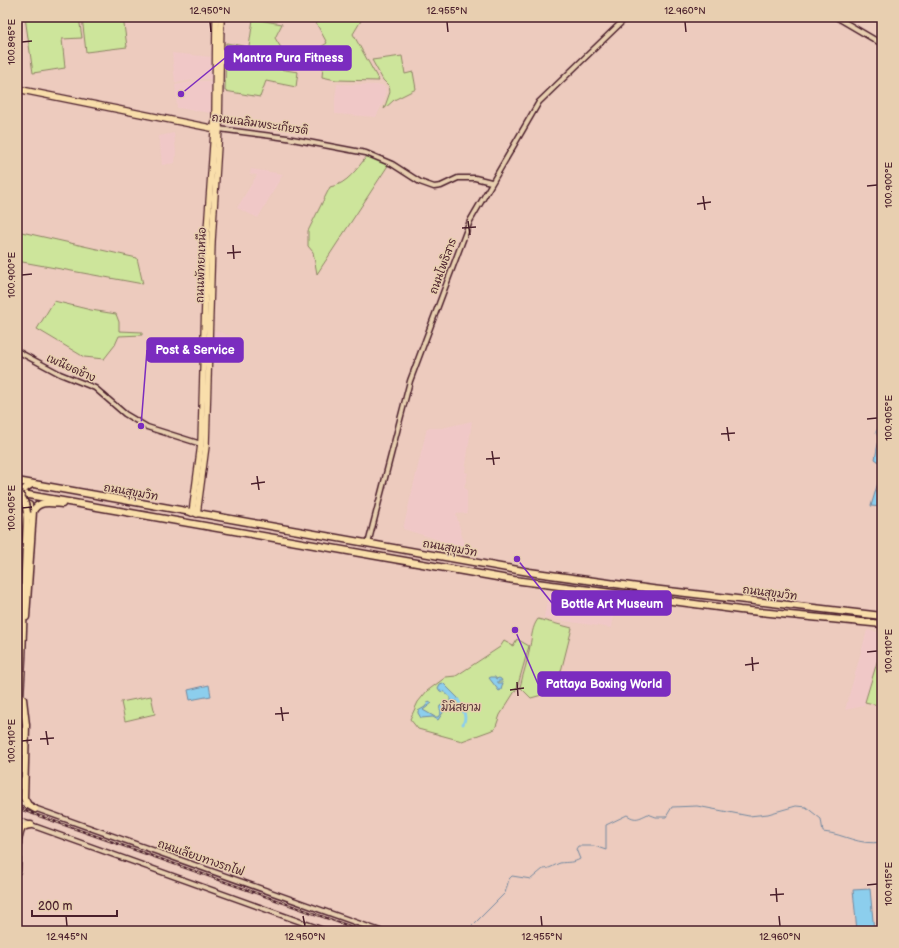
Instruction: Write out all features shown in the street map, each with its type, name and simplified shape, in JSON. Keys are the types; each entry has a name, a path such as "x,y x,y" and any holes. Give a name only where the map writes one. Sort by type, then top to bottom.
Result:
{"highway":[{"name":"ถนนสุขุมวิท","path":"17,481 515,570 749,601 882,616"},
{"path":"18,492 32,484"},
{"name":"ถนนสุขุมวิท","path":"18,492 477,574 586,591 763,613 882,624"},
{"path":"17,757 27,513 24,501 18,492"},
{"path":"17,522 18,492"},
{"path":"119,510 123,508 125,504 120,500"},
{"path":"17,540 21,507 25,504 29,506 31,532"},
{"path":"22,658 28,602 33,511 36,506 40,504 80,504"},
{"path":"193,523 194,513"},
{"path":"265,536 260,530 267,526"},
{"path":"586,591 592,585 591,582 587,580"},
{"path":"600,592 596,586 597,583 601,582"},
{"path":"860,622 864,620 864,614 862,613"},
{"path":"21,682 26,725 24,799 28,805 35,808"},
{"path":"17,787 20,787 22,784 24,775"},
{"path":"18,841 21,828 31,825"},
{"path":"17,832 17,871"}],"main road":[{"name":"ถนนพัทยาเหนือ","path":"194,513 201,444 206,251 216,128 216,17"},
{"name":"ถนนพัทยาเหนือ","path":"194,513 206,446 221,17"},
{"name":"ถนนเฉลิมพระเกียรติ","path":"17,89 216,128"}],"street":[{"name":"ถนนโพธิสาร","path":"368,544 410,380 470,221 491,182 539,102 626,17"},
{"path":"836,17 882,44"},
{"name":"ถนนเฉลิมพระเกียรติ","path":"216,128 287,138 366,153 392,164 420,182 434,187 441,186 458,178 475,178 491,182"},
{"name":"เพนียดช้าง","path":"17,351 53,371 95,388 125,414 147,427 201,444"},
{"name":"ถนนเลียบทางรถไฟ","path":"17,802 380,931"},
{"path":"17,820 326,931"}],"shaded area":[{"path":"172,53 212,57 212,79 199,79 175,83"},
{"path":"199,81 211,81 211,113 177,108 175,85"},
{"path":"337,84 382,85 386,88 384,101 376,117 335,114"},
{"path":"174,133 176,152 175,163 162,165 159,136"},
{"path":"251,169 283,174 258,218 237,208 257,175 250,174"},
{"path":"213,330 233,337 233,347 213,339"},
{"path":"472,421 465,472 468,473 464,488 467,489 467,513 456,514 465,547 460,548 403,529 427,428 442,428"},
{"path":"549,590 616,601 612,628 544,618"},
{"path":"867,630 882,633 881,649 864,706 845,710"}],"green space":[{"path":"25,17 79,17 82,38 62,39 65,68 33,73"},
{"path":"82,17 123,17 127,47 86,52"},
{"path":"313,17 355,17 362,19 353,34 379,81 336,80 322,77 323,66 306,57 327,43"},
{"path":"253,19 282,24 275,38 283,51 268,55 266,67 298,72 296,87 266,81 260,97 225,91 226,43 249,47"},
{"path":"402,56 405,74 413,72 416,89 394,100 384,109 390,92 389,86 383,80 372,60"},
{"path":"368,155 389,164 317,274 313,252 308,246 308,231 330,187 342,183 347,179"},
{"path":"17,231 137,258 143,284 17,261"},
{"path":"54,301 91,310 116,314 119,322 119,331 142,332 142,335 119,336 115,345 104,359 84,357 37,329"},
{"path":"538,619 572,628 556,691 531,698 520,687 533,628"},
{"name":"มินิสยาม","path":"517,639 529,646 517,688 500,715 495,729 462,741 418,729 410,719 418,702 427,691 446,677 456,676 500,647 504,641 513,646"},
{"path":"882,649 882,706 865,702"},
{"path":"151,696 155,714 125,721 121,702"}],"water":[{"path":"882,421 882,464 875,459 879,439 876,432"},
{"path":"882,469 882,507 871,506"},
{"path":"489,678 501,679 502,681 498,681 498,683 503,683 501,690 499,691"},
{"path":"443,683 458,698 458,700 446,708 438,720 433,717 421,718 418,711 425,707 429,701 432,703 423,710 435,717 438,717 441,713 440,706 450,704 450,697 438,688 440,684"},
{"path":"209,685 211,696 190,700 188,690"},
{"path":"870,889 874,931 857,931 853,890"}],"waterway":[{"path":"458,700 465,715 463,724"},
{"path":"462,931 468,930 505,893 509,879 512,876 531,879 543,869 550,868 560,863 578,860 580,859 576,849 578,846 594,846 606,850 606,825 627,815 635,818 640,818 648,814 656,817 666,817 672,807 697,806 749,816 768,814 796,806 806,807 821,819 823,832 859,841 873,843 882,842"}],"railway":[{"path":"17,808 363,931"}],"place":[{"name":"Mantra Pura Fitness","path":"181,94"},
{"name":"Post & Service","path":"141,426"},
{"name":"Bottle Art Museum","path":"517,559"},
{"name":"Pattaya Boxing World","path":"515,630"}]}
